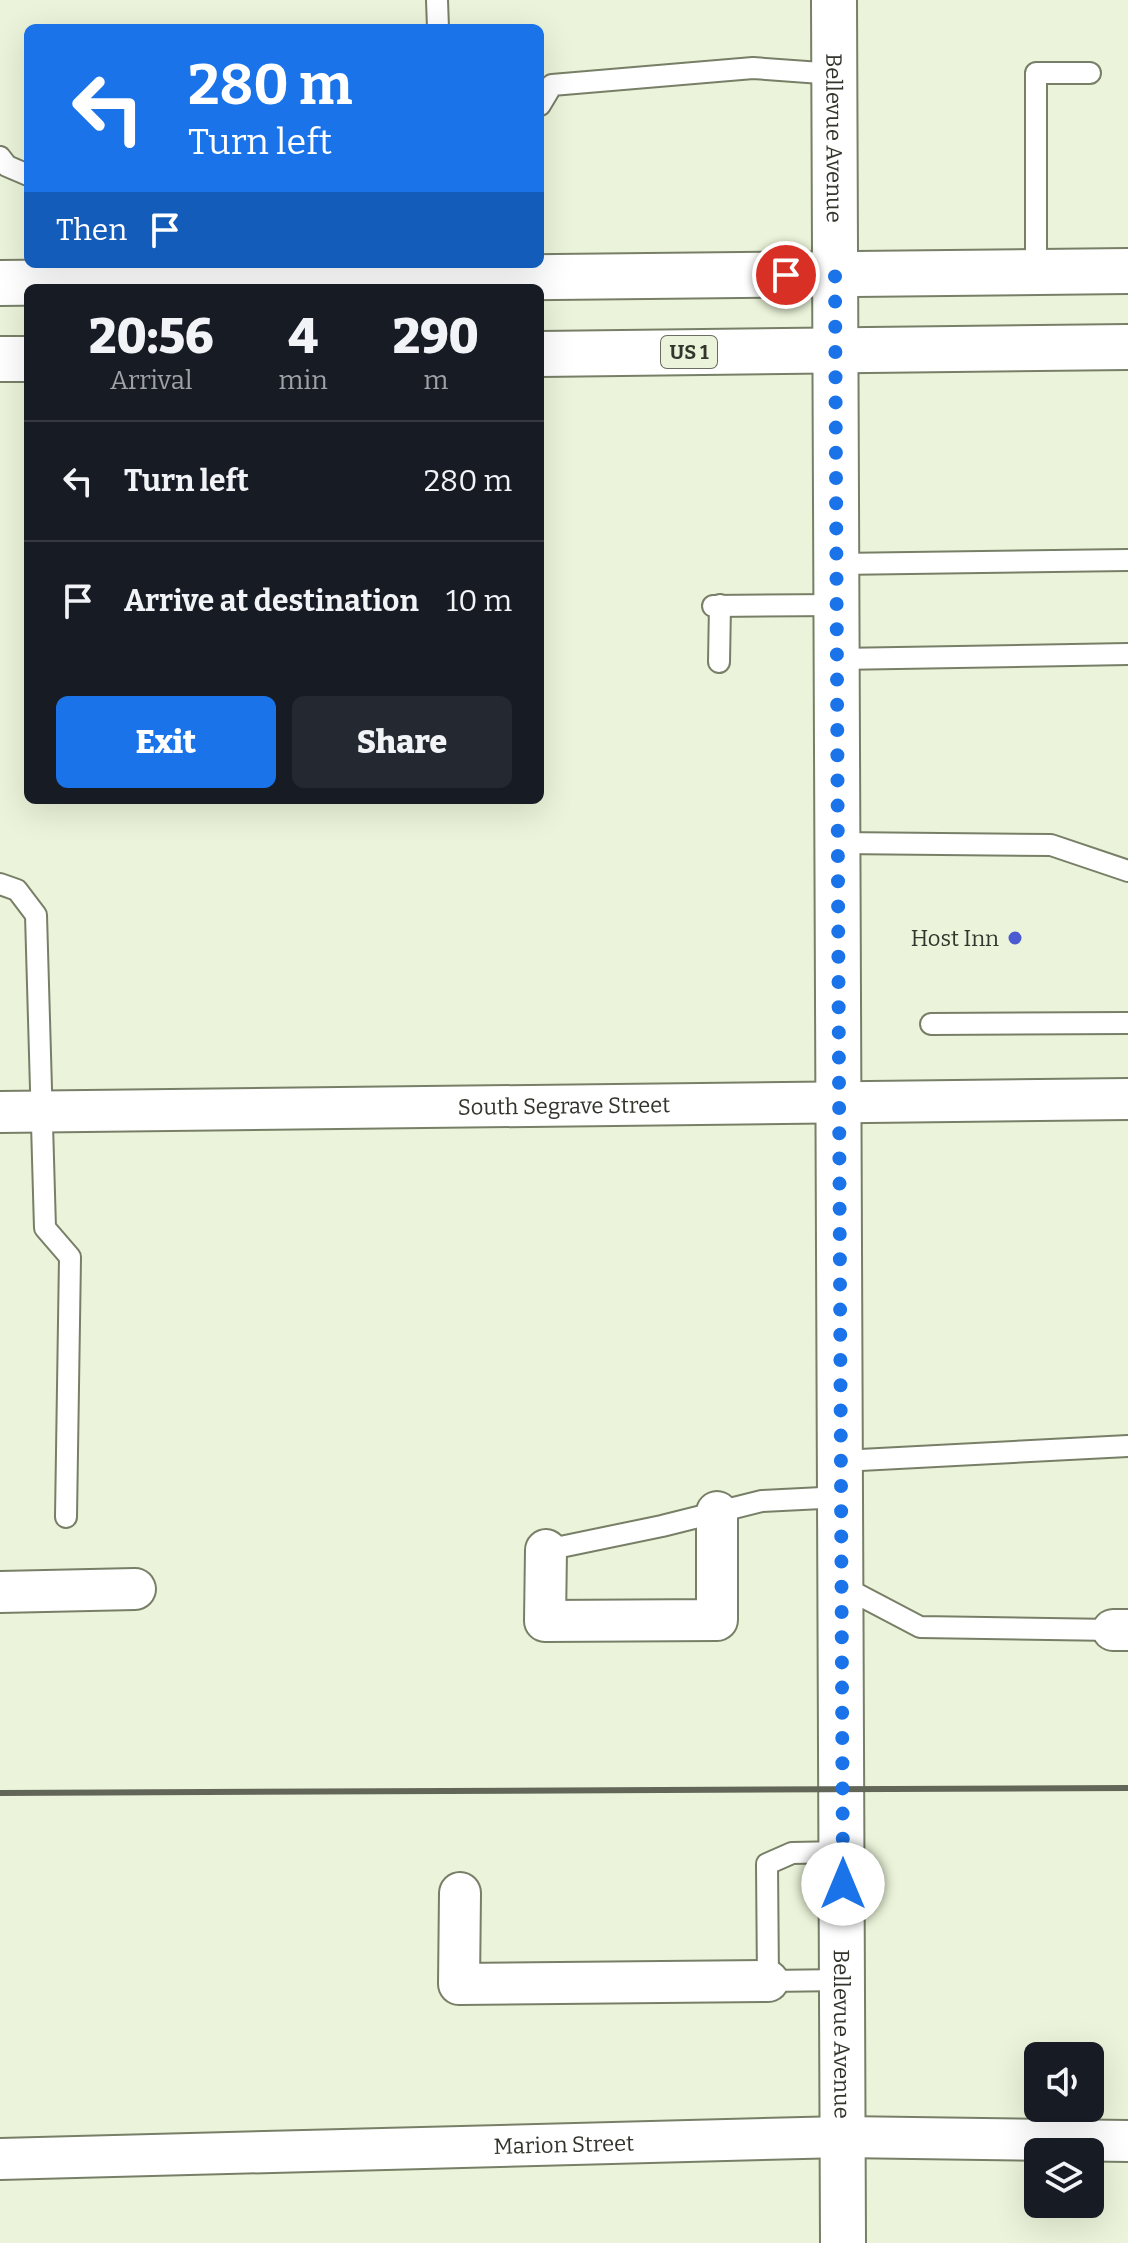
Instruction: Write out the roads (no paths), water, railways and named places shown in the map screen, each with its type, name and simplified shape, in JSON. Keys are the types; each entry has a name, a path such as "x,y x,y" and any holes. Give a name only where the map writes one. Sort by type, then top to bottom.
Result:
{"street":[{"name":"Bellevue Avenue","path":"834,0 838,351 843,2243"},
{"path":"0,283 58,273 538,271 835,275 1128,271"},
{"name":"US 1","path":"544,354 1128,347"},
{"path":"0,359 24,359"},
{"name":"South Segrave Street","path":"0,1112 1128,1099"},
{"path":"546,1550 545,1621 717,1620 717,1512"},
{"path":"0,1592 135,1589"},
{"path":"460,1893 459,1984 768,1981"},
{"name":"Marion Street","path":"0,2159 843,2137 1128,2141"}],"lane":[{"path":"437,0 438,24"},
{"path":"544,98 552,85 753,68 835,74"},
{"path":"1036,272 1036,73 1090,73"},
{"path":"0,157 7,166 24,173"},
{"path":"719,662 717,605 838,585 1128,560"},
{"path":"838,659 1128,654"},
{"path":"838,843 1051,845 1128,871"},
{"path":"0,884 17,890 36,915 45,1228 70,1257 66,1517"},
{"path":"931,1024 1128,1023"},
{"path":"546,1550 717,1512 841,1479 1128,1446"},
{"path":"842,1586 920,1627 1120,1630"},
{"path":"843,1852 792,1853 767,1864 768,1981 843,1980"}],"railway":[{"path":"0,1793 1128,1788"}],"place":[{"name":"Host Inn","path":"1015,938"}]}
